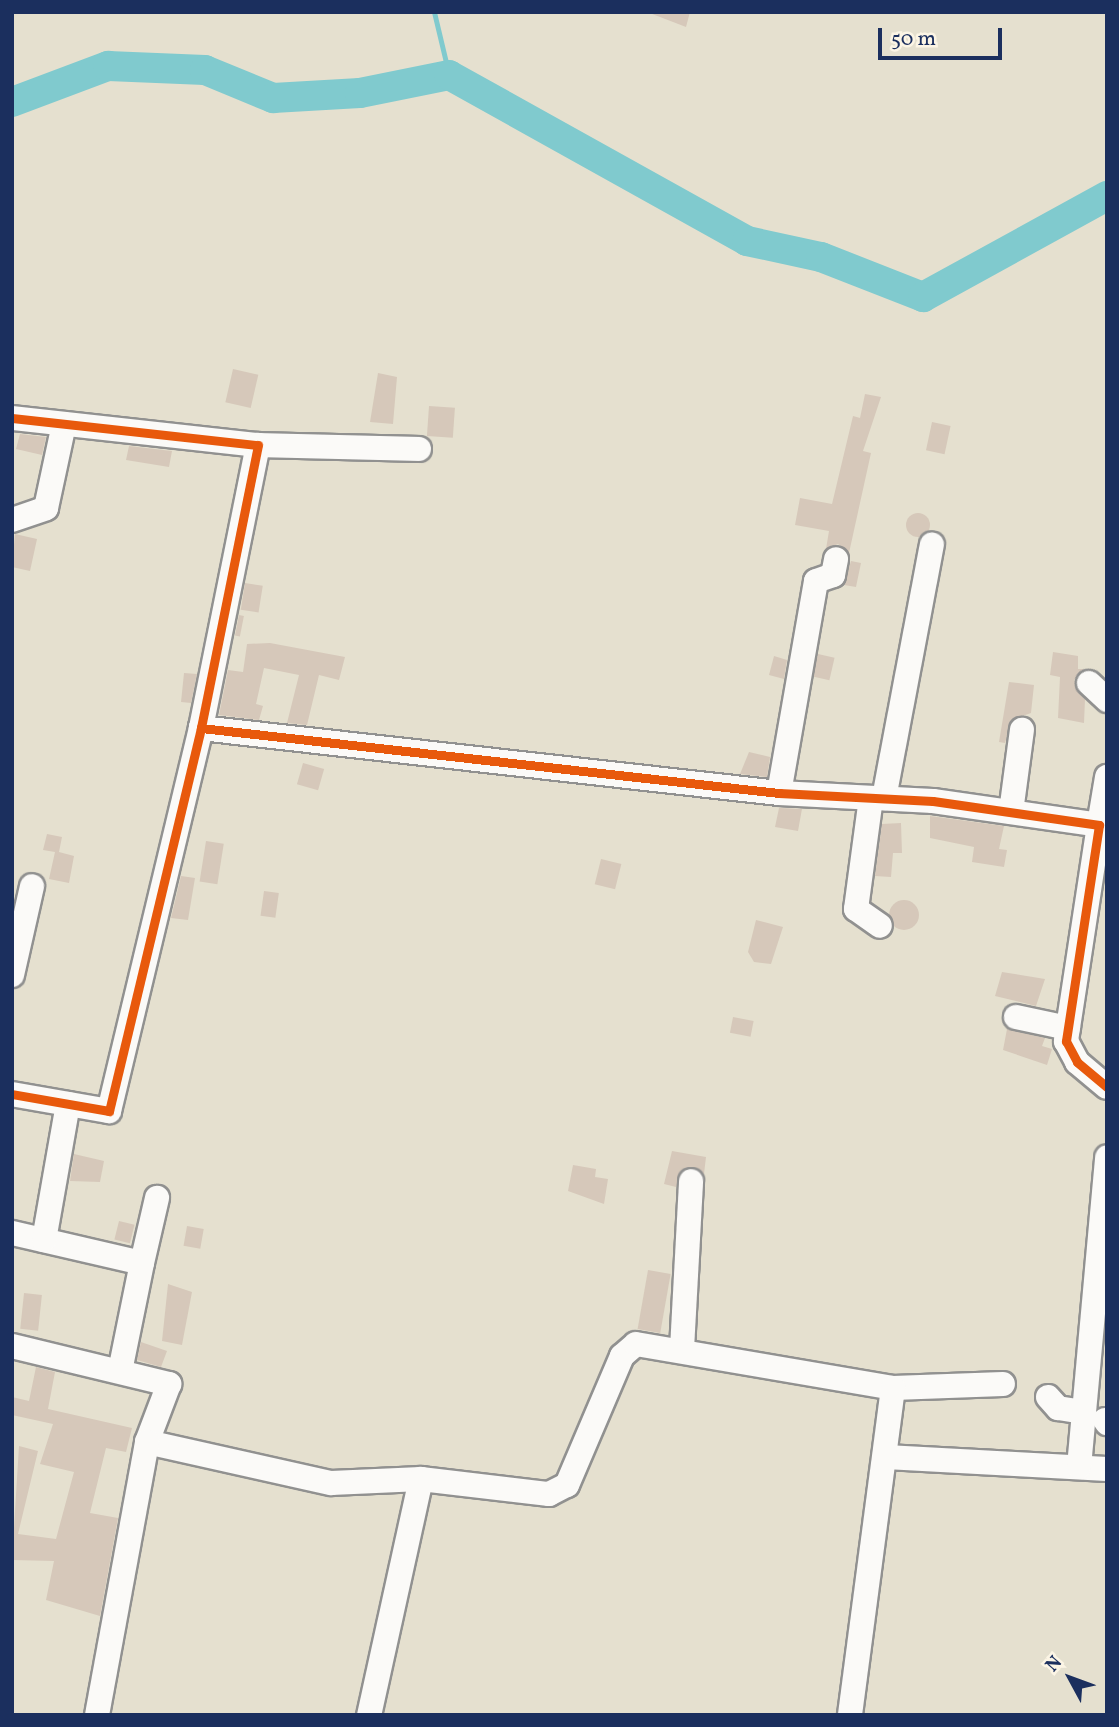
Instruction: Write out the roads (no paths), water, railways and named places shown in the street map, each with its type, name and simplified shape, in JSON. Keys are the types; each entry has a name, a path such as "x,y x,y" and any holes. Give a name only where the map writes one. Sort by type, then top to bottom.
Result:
{"street":[{"path":"12,418 258,445 419,449"},
{"path":"12,520 46,508 64,424"},
{"path":"12,1094 109,1111 201,728 258,445"},
{"path":"880,926 856,909 932,544"},
{"path":"779,793 817,582 834,575 836,559"},
{"path":"1088,683 1107,700"},
{"path":"201,728 779,793 877,798 1011,812 1099,825"},
{"path":"1011,812 1022,730"},
{"path":"1106,1085 1069,1052 1068,1028 1107,777"},
{"path":"12,975 32,886"},
{"path":"1016,1017 1068,1028"},
{"path":"44,1240 68,1104"},
{"path":"1079,1467 1098,1418 1107,1157"},
{"path":"682,1349 691,1181"},
{"path":"120,1371 157,1198"},
{"path":"12,1233 142,1263"},
{"path":"147,1442 331,1483 421,1479 549,1494 567,1485 622,1356 636,1344 682,1349 893,1388 1003,1384"},
{"path":"12,1346 169,1384 147,1442 97,1715"},
{"path":"850,1715 893,1388"},
{"path":"1048,1397 1058,1408 1098,1418"},
{"path":"886,1457 1107,1469"},
{"path":"369,1715 421,1479"}],"waterway":[{"path":"434,12 449,75"},
{"path":"12,102 108,66 205,70 273,98 360,93 449,75 747,241 821,257 923,297 1107,196"}]}
